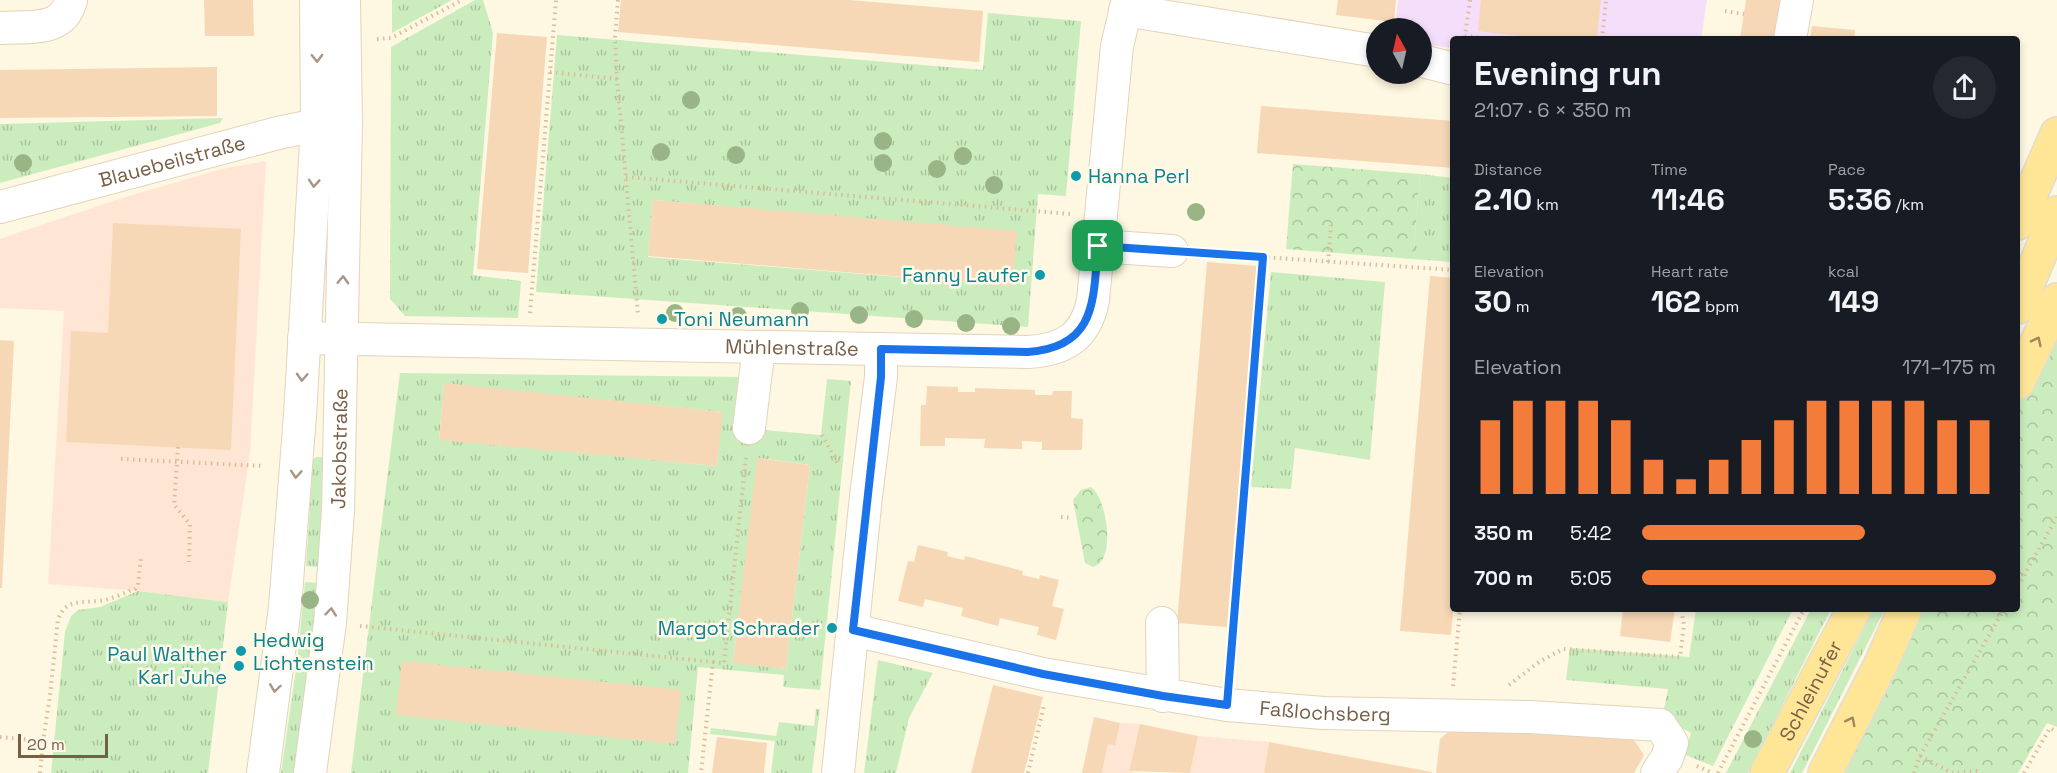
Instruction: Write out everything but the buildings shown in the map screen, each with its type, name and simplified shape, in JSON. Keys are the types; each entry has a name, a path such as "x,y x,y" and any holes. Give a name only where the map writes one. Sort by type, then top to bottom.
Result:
{"main road":[{"path":"2020,218 2057,134"},
{"path":"2020,302 2057,213"},
{"path":"2020,378 2057,300"},
{"path":"1825,773 1904,613"},
{"name":"Schleinufer","path":"1767,773 1850,615"}],"street":[{"path":"0,28 54,25 68,12 71,0"},
{"path":"316,0 332,124"},
{"path":"332,124 344,0"},
{"path":"1791,36 1797,0"},
{"path":"1126,5 1366,49"},
{"name":"Mühlenstraße","path":"304,338 1028,352 1064,344 1075,337 1088,318 1093,300 1117,46 1126,5"},
{"path":"1432,64 1450,68"},
{"name":"Blauebeilstraße","path":"0,207 278,133 332,124"},
{"name":"Jakobstraße","path":"263,773 290,562 304,338 332,124"},
{"name":"Jakobstraße","path":"310,773 334,576 339,480 341,339 332,124"},
{"path":"1100,231 1172,251"},
{"path":"749,428 759,347"},
{"path":"838,773 881,377 881,349"},
{"path":"1162,623 1163,696"},
{"name":"Faßlochsberg","path":"853,630 1050,675 1163,696 1227,705 1323,713 1497,717 1660,725 1672,743 1662,765"}],"path":[{"path":"377,39 391,38 462,0"},
{"path":"530,317 556,0"},
{"path":"618,0 615,37 617,79 639,317"},
{"path":"1465,36 1470,0"},
{"path":"1602,36 1606,0"},
{"path":"1725,11 1744,14"},
{"path":"550,72 617,79"},
{"path":"626,177 1100,231"},
{"path":"1328,262 1331,225"},
{"path":"1172,251 1450,270"},
{"path":"1227,705 1263,257"},
{"path":"360,626 724,663 749,428"},
{"path":"178,447 174,506 190,524 189,562"},
{"path":"122,459 263,466"},
{"path":"1061,517 1073,518"},
{"path":"2020,582 2057,517"},
{"path":"40,773 58,619 62,612 76,601 98,601 135,589 138,585 141,557"},
{"path":"1450,717 1460,612"},
{"path":"1497,717 1498,696 1531,668 1557,651 1570,648 1680,657 1684,625 1682,612"},
{"path":"1718,773 1802,612"},
{"path":"1914,773 1920,756 2002,612"},
{"path":"701,773 713,662"},
{"path":"1028,773 1050,675"},
{"path":"2024,773 2050,728 2057,732"},
{"path":"0,737 42,741"},
{"path":"1920,756 1952,773 1977,771 1980,773"}],"shaded area":[{"path":"1398,0 1707,0 1701,36 1450,36 1450,48 1432,45 1432,18 1396,18"},
{"path":"266,161 250,453 228,602 138,591 48,584 64,311 0,308 0,239 125,197 222,169"},
{"path":"1120,723 1140,724 1129,771 1137,773 1102,773 1108,744 1114,746"},
{"path":"1198,736 1269,742 1264,773 1190,773"}],"green space":[{"path":"392,0 452,0 392,33"},
{"path":"475,0 483,0 493,33 473,275 521,281 518,318 405,316 390,299 391,47"},
{"path":"988,13 1081,21 1066,196 1038,194 1028,327 536,292 557,35 983,70","holes":["653,200 874,220 1013,286 648,257"]},
{"path":"223,118 220,123 0,183 0,124"},
{"path":"1293,164 1420,174 1413,259 1286,249"},
{"path":"1420,174 1450,178 1450,262 1413,259"},
{"path":"1271,272 1385,282 1370,460 1295,448 1291,489 1251,487"},
{"path":"2057,318 2057,727 2047,723 2018,773 1836,773 1919,612 2020,612 2020,398"},
{"path":"400,373 749,377 744,428 821,435 827,379 851,381 820,690 783,687 784,675 698,667 688,773 351,773","holes":["444,384 722,412 717,466 439,439","758,458 810,465 786,669 733,662"]},
{"path":"321,457 324,461 319,567 306,566 313,460"},
{"path":"1091,487 1102,504 1107,530 1105,554 1100,563 1093,567 1085,563 1073,500 1081,490"},
{"path":"305,582 318,583 295,773 281,773 297,662"},
{"path":"138,591 228,602 208,773 51,773 65,632 71,616 78,610 100,607"},
{"path":"1696,612 1791,612 1713,766 1685,755 1691,733 1671,722 1663,714 1668,689 1566,680 1570,648 1689,657"},
{"path":"1809,612 1829,612 1748,773 1726,773"},
{"path":"1872,612 1883,612 1802,773 1790,773"},
{"path":"878,660 933,673 909,718 896,773 864,773"},
{"path":"816,709 820,709 812,773 771,773 775,741 710,734 711,728 776,736 779,722 814,726"}],"place":[{"name":"Hanna Perl","path":"1076,176"},
{"name":"Fanny Laufer","path":"1040,275"},
{"name":"Toni Neumann","path":"662,319"},
{"name":"Margot Schrader","path":"832,628"},
{"name":"Hedwig Lichtenstein","path":"241,651"},
{"name":"Paul Walther Karl Juhe","path":"239,666"}],"route":[{"path":"1098,246 1263,257 1227,705 1043,674 853,630 866,496 881,377 881,349 1028,352 1064,344 1075,337 1084,326 1091,310 1098,246"}]}
